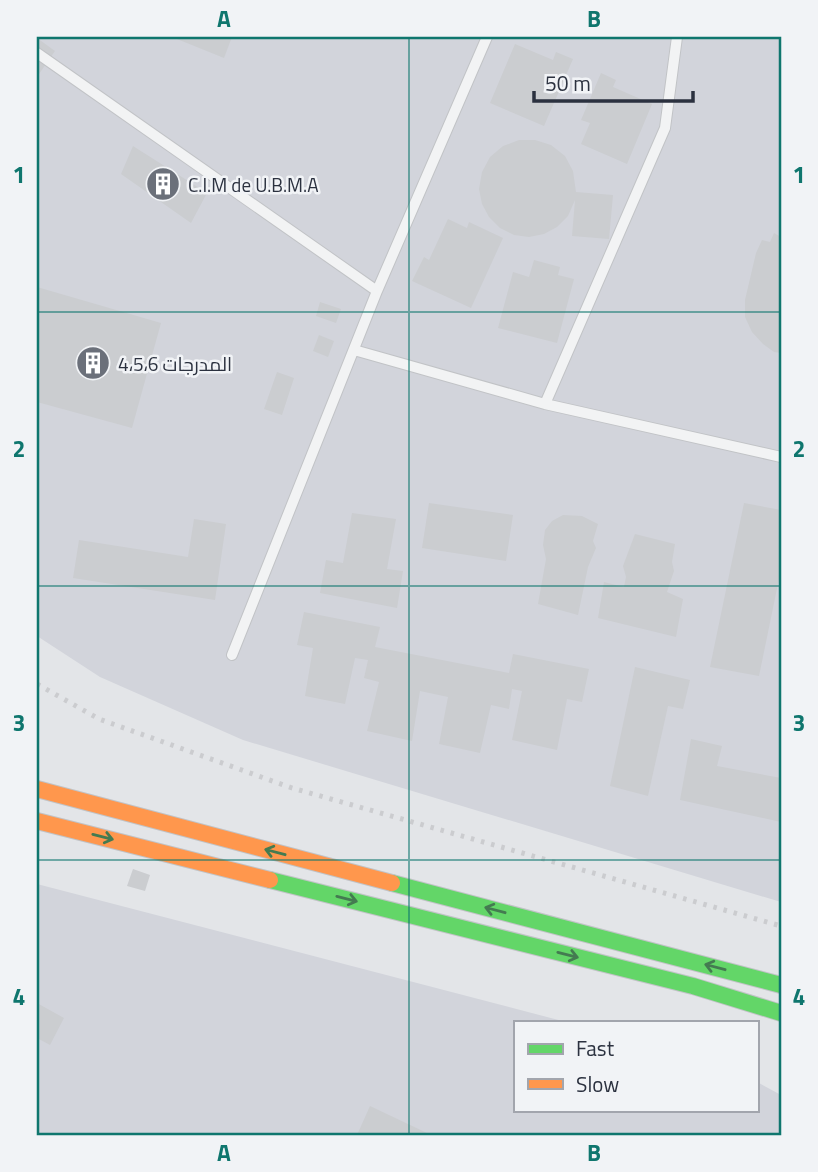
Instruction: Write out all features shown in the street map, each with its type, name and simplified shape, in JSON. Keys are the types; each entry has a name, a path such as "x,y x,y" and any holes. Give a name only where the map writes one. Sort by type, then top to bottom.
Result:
{"main road":[{"path":"37,789 781,985"},
{"path":"37,821 728,996 781,1013"},
{"path":"728,996 771,1027"}],"lane":[{"path":"232,656 377,291 487,37"},
{"path":"545,404 665,128 677,37"},
{"path":"37,53 377,291"},
{"path":"354,350 545,404 781,457"}],"shaded area":[{"path":"37,37 781,37 781,902 243,740 100,677 37,636"},
{"path":"37,884 562,1021 514,1021 514,1112 758,1112 758,1083 781,1095 781,1135 37,1135"}],"building":[{"path":"172,37 232,37 224,58"},
{"path":"37,38 55,51 37,77"},
{"path":"515,44 553,60 556,52 573,59 544,126 490,103"},
{"path":"601,73 616,80 613,87 652,104 627,164 581,144 590,123 581,120"},
{"path":"519,140 535,140 551,145 565,156 573,171 576,192 613,195 609,239 572,236 575,200 568,216 557,227 544,234 529,237 514,235 500,228 489,217 482,204 479,189 482,172 490,157 503,146"},
{"name":"C.I.M de U.B.M.A","path":"133,146 207,193 191,223 121,174"},
{"path":"448,219 467,228 469,222 503,238 471,308 412,281 424,257 429,260"},
{"path":"774,233 781,237 781,353 774,352 763,344 752,332 745,317 745,300 756,253 762,240 770,242"},
{"path":"534,260 560,267 558,275 574,279 557,343 498,328 513,272 529,277"},
{"name":"المدرجات 4،5،6","path":"37,287 161,323 132,428 37,402"},
{"path":"320,302 341,309 336,323 316,316"},
{"path":"319,335 334,341 328,357 313,351"},
{"path":"277,372 294,378 282,415 264,409"},
{"path":"429,503 513,515 506,561 422,548"},
{"path":"744,503 781,510 781,569 759,676 710,667"},
{"path":"352,513 396,519 387,569 403,571 397,608 320,593 326,560 343,563"},
{"path":"563,515 582,516 598,524 593,541 596,548 588,567 578,615 538,604 546,559 543,545 545,530 552,521"},
{"path":"194,519 226,524 215,600 73,578 79,540 188,557"},
{"path":"635,534 675,544 672,562 674,571 667,592 683,599 676,637 598,618 604,582 624,587 626,577 623,566"},
{"path":"304,612 380,627 375,647 509,673 513,654 589,669 582,702 567,699 557,750 512,740 522,691 512,689 509,709 491,705 480,753 439,744 448,697 420,691 412,741 367,731 379,682 364,678 368,660 355,658 345,704 305,696 313,648 297,645"},
{"path":"635,667 690,680 683,709 668,706 648,796 610,786"},
{"path":"691,739 722,746 717,766 781,778 781,822 680,800"},
{"path":"133,869 150,875 145,891 127,886"},
{"path":"37,1003 64,1018 50,1045 37,1038"},
{"path":"370,1106 427,1133 357,1135"}],"railway":[{"path":"37,684 99,719 292,788 781,926"}],"traffic: fast":[{"path":"270,880 693,986 781,1013"},
{"path":"392,883 781,985"}],"traffic: slow":[{"path":"37,789 392,883"},
{"path":"37,821 270,880"}],"place":[{"name":"C.I.M de U.B.M.A","path":"163,184"},
{"name":"المدرجات 4،5،6","path":"93,363"}]}
